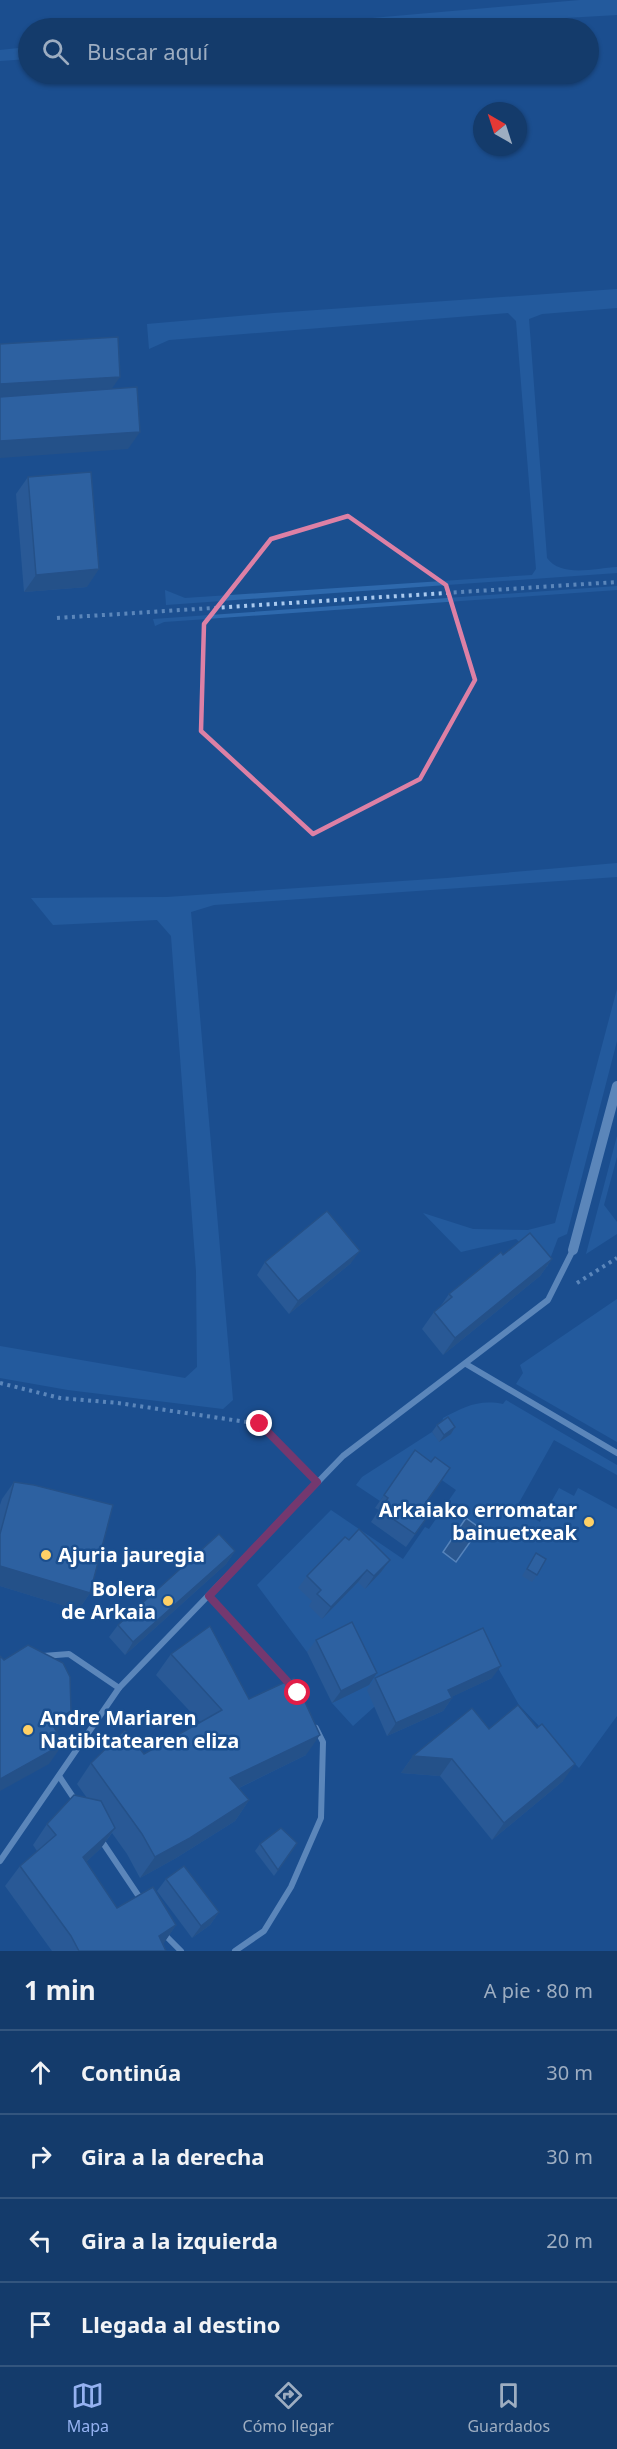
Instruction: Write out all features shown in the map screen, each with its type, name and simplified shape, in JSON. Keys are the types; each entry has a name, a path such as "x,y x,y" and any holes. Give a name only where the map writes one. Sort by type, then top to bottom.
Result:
{"street":[{"path":"0,1861 119,1688 317,1482 343,1456 548,1300 573,1250 617,1086"},
{"path":"466,1364 617,1453"},
{"path":"209,1596 298,1693"},
{"path":"34,1657 69,1654 119,1688"},
{"path":"235,1951 264,1931 291,1887 321,1818 323,1742 313,1722"},
{"path":"59,1776 84,1814"},
{"path":"97,1833 147,1909"},
{"path":"160,1928 181,1951"}],"path":[{"path":"57,618 617,582"},
{"path":"553,1290 582,1282 617,1258"},
{"path":"0,1383 60,1398 118,1403 260,1424 317,1482"}],"highlighted area":[{"path":"348,516 446,585 475,680 420,779 313,834 201,731 204,624 271,539"}],"shaded area":[{"path":"580,0 617,0 617,15 564,18 372,18"},
{"path":"18,48 18,60 0,61 0,50"},
{"path":"617,289 617,308 542,314 529,319 547,558 553,564 570,570 617,567 617,573 166,605 165,590 185,598 532,575 536,569 516,321 508,313 169,340 149,349 147,324"},
{"path":"617,586 617,590 164,622 155,626 153,619"},
{"path":"617,863 617,877 214,905 191,912 233,1400 223,1409 68,1390 0,1378 0,1346 185,1378 197,1367 196,1271 171,936 157,920 53,925 31,898 167,897 447,878"},
{"path":"617,989 617,1041 567,1234 558,1238 547,1267 516,1239 461,1252 423,1213 473,1229 528,1230 555,1223"},
{"path":"617,1136 617,1157 604,1205 617,1222 617,1234 586,1254"},
{"path":"617,1299 617,1442 516,1384 523,1373 520,1365"},
{"path":"506,1400 617,1465 617,1475 554,1440 516,1508 540,1522 559,1488 574,1496 578,1488 617,1509 617,1716 579,1768 519,1705 481,1638 374,1707 353,1726 332,1703 368,1685 343,1635 307,1652 257,1585 331,1510 403,1559 425,1527 429,1529 456,1490 426,1469 406,1463 380,1501 356,1485 362,1477 432,1432 439,1441 443,1418 479,1403 503,1404"},
{"path":"466,1518 480,1528 456,1562 443,1552"}],"building":[{"path":"118,337 120,377 0,384 0,344"},
{"path":"137,387 140,432 0,441 0,397"},
{"path":"91,472 99,569 36,575 28,477"},
{"path":"327,1211 360,1251 298,1301 265,1262"},
{"path":"530,1233 552,1259 455,1338 434,1312 452,1297 449,1294 501,1252 503,1255"},
{"path":"448,1417 455,1427 444,1435 437,1425"},
{"path":"415,1450 431,1462 435,1457 450,1468 420,1511 428,1516 415,1534 380,1510 388,1498 384,1495"},
{"name":"Ajuria jauregia","path":"14,1482 113,1505 90,1593 0,1566 0,1534"},
{"path":"359,1529 390,1560 374,1576 367,1570 331,1607 317,1594 321,1590 307,1576 345,1537 349,1540"},
{"name":"Bolera de Arkaia","path":"219,1534 235,1551 133,1642 118,1625"},
{"path":"536,1553 546,1559 537,1575 527,1569"},
{"path":"352,1622 377,1673 341,1691 316,1640"},
{"path":"210,1626 249,1699 294,1678 320,1735 230,1778 249,1800 190,1838 155,1857 142,1834 91,1763 125,1730 144,1754 222,1710 171,1654"},
{"path":"483,1628 501,1666 448,1690 452,1698 396,1723 375,1678"},
{"name":"Andre Mariaren Natibitatearen eliza","path":"28,1645 63,1663 70,1677 71,1711 52,1723 63,1744 0,1779 0,1656 4,1660"},
{"path":"518,1705 537,1728 542,1724 575,1764 504,1823 452,1759 413,1756 472,1708 489,1729"},
{"path":"74,1795 101,1801 115,1828 83,1857 117,1908 153,1887 176,1925 159,1936 166,1951 79,1951 71,1936 20,1866 56,1835 47,1824"},
{"path":"281,1828 297,1843 278,1870 260,1844"},
{"path":"184,1866 219,1912 201,1926 166,1879"}],"place":[{"name":"Arkaiako erromatar bainuetxeak","path":"589,1522"},
{"name":"Ajuria jauregia","path":"46,1555"},
{"name":"Bolera de Arkaia","path":"168,1601"},
{"name":"Andre Mariaren Natibitatearen eliza","path":"28,1730"}],"route":[{"path":"260,1424 317,1482 209,1596 298,1693"}]}
